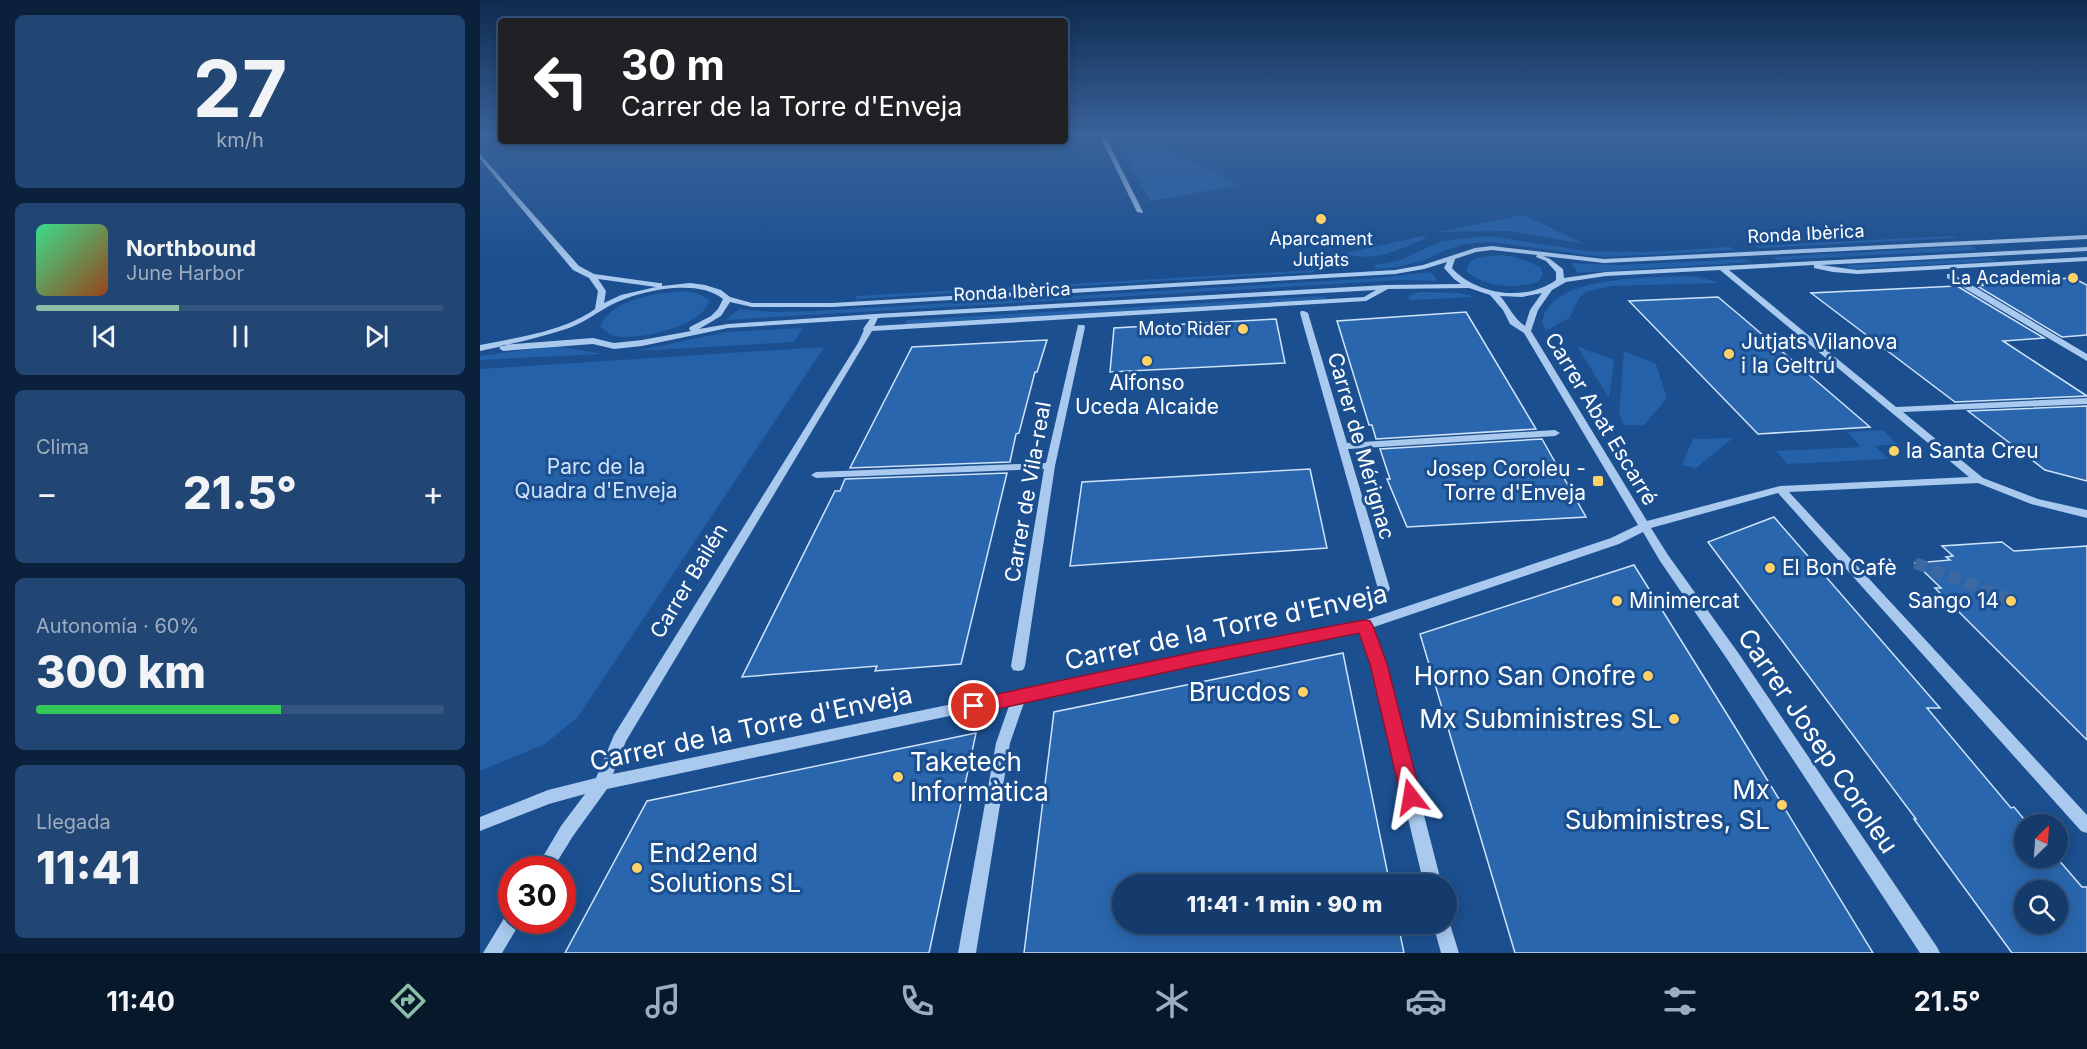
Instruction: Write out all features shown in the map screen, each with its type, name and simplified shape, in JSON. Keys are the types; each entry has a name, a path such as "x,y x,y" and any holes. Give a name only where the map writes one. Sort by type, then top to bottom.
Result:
{"street":[{"path":"499,178 576,268 592,276 673,286"},
{"path":"1123,178 1140,212"},
{"name":"Ronda Ibèrica","path":"480,350 585,320 599,309 622,298 673,286 714,289 727,299 752,305 845,305 1363,275 1404,271 1452,259 1461,254 1492,249 1605,261 2087,237"},
{"name":"Ronda Ibèrica","path":"1527,331 1534,310 1549,289 1560,281 1606,274 2087,249"},
{"name":"Ronda Ibèrica","path":"1527,253 1548,260 1560,271 1560,281"},
{"path":"1452,259 1448,268 1454,277 1468,285"},
{"name":"Ronda Ibèrica","path":"1808,264 1833,270 1857,272 2087,259"},
{"path":"1722,268 1979,480 2035,502 2087,514"},
{"path":"592,276 602,291 599,309"},
{"path":"1950,276 2087,358"},
{"name":"Ronda Ibèrica","path":"480,350 593,341 614,346 642,343 728,326 875,316 1386,287 1468,285 1492,292 1513,294 1549,289"},
{"name":"Ronda Ibèrica","path":"867,329 1366,299 1386,287"},
{"path":"1492,292 1507,309 1513,322 1527,331"},
{"name":"Ronda Ibèrica","path":"642,343 686,332 709,321 724,309 727,299"},
{"name":"Carrer de Mérignac","path":"1304,313 1384,589"},
{"name":"Carrer Bailén","path":"552,856 602,783 619,739 862,343 875,316"},
{"path":"585,320 582,326 583,334 593,341"},
{"name":"Carrer de Vila-real","path":"1018,666 1050,466 1081,327"},
{"name":"Carrer Abat Escarré","path":"1527,331 1645,526"},
{"path":"1895,410 2087,401"},
{"path":"1343,446 1555,433"},
{"path":"816,475 1050,466"},
{"name":"Carrer de la Torre d'Enveja","path":"480,824 548,797 602,783 1364,626 1616,541 1645,526 1780,489 1979,480"},
{"path":"1780,489 2087,826"},
{"name":"Carrer Josep Coroleu","path":"1645,526 1664,558 1734,658 1931,953"},
{"path":"1364,626 1378,664 1430,874"},
{"path":"967,953 1003,743 1019,698"},
{"path":"492,953 504,934"},
{"path":"1444,934 1449,953"}],"green space":[{"path":"1138,178 1227,178 1239,185 1150,201"},
{"path":"1523,215 1585,244 1508,231 1438,232"},
{"path":"1423,236 1427,238 1386,254 1366,257 1342,254"},
{"path":"1489,236 1586,251 1650,252 1731,247 1735,250 1603,257 1490,242 1466,244 1443,251 1425,260 1397,267 1376,269 1374,265 1398,261 1442,241"},
{"path":"1952,236 1956,238 1759,248 1755,246"},
{"path":"1970,246 1977,250 1777,260 1773,257"},
{"path":"1500,255 1531,263 1541,268 1543,275 1538,282 1520,286 1501,286 1483,281 1467,272 1470,262"},
{"path":"1990,258 1997,261 1852,269 1847,267 1849,265"},
{"path":"1745,259 1751,262 1578,273 1571,263 1618,265"},
{"path":"1314,270 1316,272 855,299 857,296"},
{"path":"1431,272 1438,281 1402,280 726,320 739,309 773,312 815,311 1378,278"},
{"path":"1699,277 1719,283 1611,286 1588,291 1580,297 1569,318 1546,331 1542,322 1547,309 1558,298 1572,290 1610,281"},
{"path":"683,291 699,294 709,300 705,309 682,325 636,337 612,335 600,327 605,317 624,304 648,296"},
{"path":"1419,292 1459,293 1475,297 1410,300 1408,296"},
{"path":"1324,296 1326,299 905,324 907,320"},
{"path":"803,328 794,342 636,351 726,332"},
{"path":"557,346 602,354 480,360 480,356"},
{"path":"1577,346 1614,360 1609,398"},
{"name":"Parc de la Quadra d'Enveja","path":"824,347 577,718 545,744 480,771 480,369"},
{"path":"1624,351 1656,364 1667,398 1644,425 1624,425 1619,412"},
{"path":"1883,430 1897,444 1875,446 1889,459 1787,464 1776,451 1861,447 1847,432"},
{"path":"1733,438 1696,468 1682,465 1693,439"}],"building":[{"path":"2073,278 2087,285 2087,335 2062,337 1977,286 1986,285 1981,283"},
{"path":"1957,286 2044,338 2003,341 2087,396 1955,402 1811,293"},
{"path":"1718,297 1870,427 1758,434 1629,301"},
{"path":"1466,312 1536,429 1376,439 1372,425 1369,425 1337,321"},
{"path":"1276,319 1285,363 1110,372 1114,328"},
{"path":"1047,340 1037,372 1035,372 1019,433 1016,434 1010,462 850,468 912,347"},
{"path":"2087,406 2087,481 2045,470 1968,411"},
{"path":"1542,439 1586,517 1407,527 1387,479 1390,479 1380,449"},
{"path":"1310,469 1327,548 1070,566 1082,482"},
{"path":"1007,473 961,664 875,671 877,666 742,677 835,491 840,491 845,479"},
{"path":"1774,517 1940,708 1927,708 2011,808 2014,807 2020,814 2014,814 2014,868 2066,868 2082,887 2087,887 2087,953 2012,953 1914,819 1916,819 1708,542"},
{"path":"2002,542 2014,551 2087,546 2087,740 1935,588 1941,588 1915,563 1950,560 1946,557 1953,556 1942,546"},
{"path":"1634,565 1873,953 1515,953 1420,634"},
{"path":"1343,653 1388,874 1112,874 1112,934 1400,934 1404,953 1024,953 1054,712"},
{"path":"976,733 929,953 565,953 647,801"}],"tunnel":[{"path":"1915,563 2010,599"}],"place":[{"name":"Aparcament Jutjats","path":"1321,219"},
{"name":"La Academia","path":"2073,278"},
{"name":"Moto Rider","path":"1243,329"},
{"name":"Jutjats Vilanova i la Geltrú","path":"1729,354"},
{"name":"Alfonso Uceda Alcaide","path":"1147,361"},
{"name":"la Santa Creu","path":"1894,451"},
{"name":"Josep Coroleu - Torre d'Enveja","path":"1598,481"},
{"name":"El Bon Cafè","path":"1770,568"},
{"name":"Minimercat","path":"1617,601"},
{"name":"Sango 14","path":"2011,601"},
{"name":"Horno San Onofre","path":"1648,676"},
{"name":"Brucdos","path":"1303,692"},
{"name":"Mx Subministres SL","path":"1674,719"},
{"name":"Taketech Informàtica","path":"898,777"},
{"name":"Mx Subministres, SL","path":"1782,805"},
{"name":"End2end Solutions SL","path":"637,868"}],"route":[{"path":"974,706 1364,626 1378,664 1411,797"}]}
